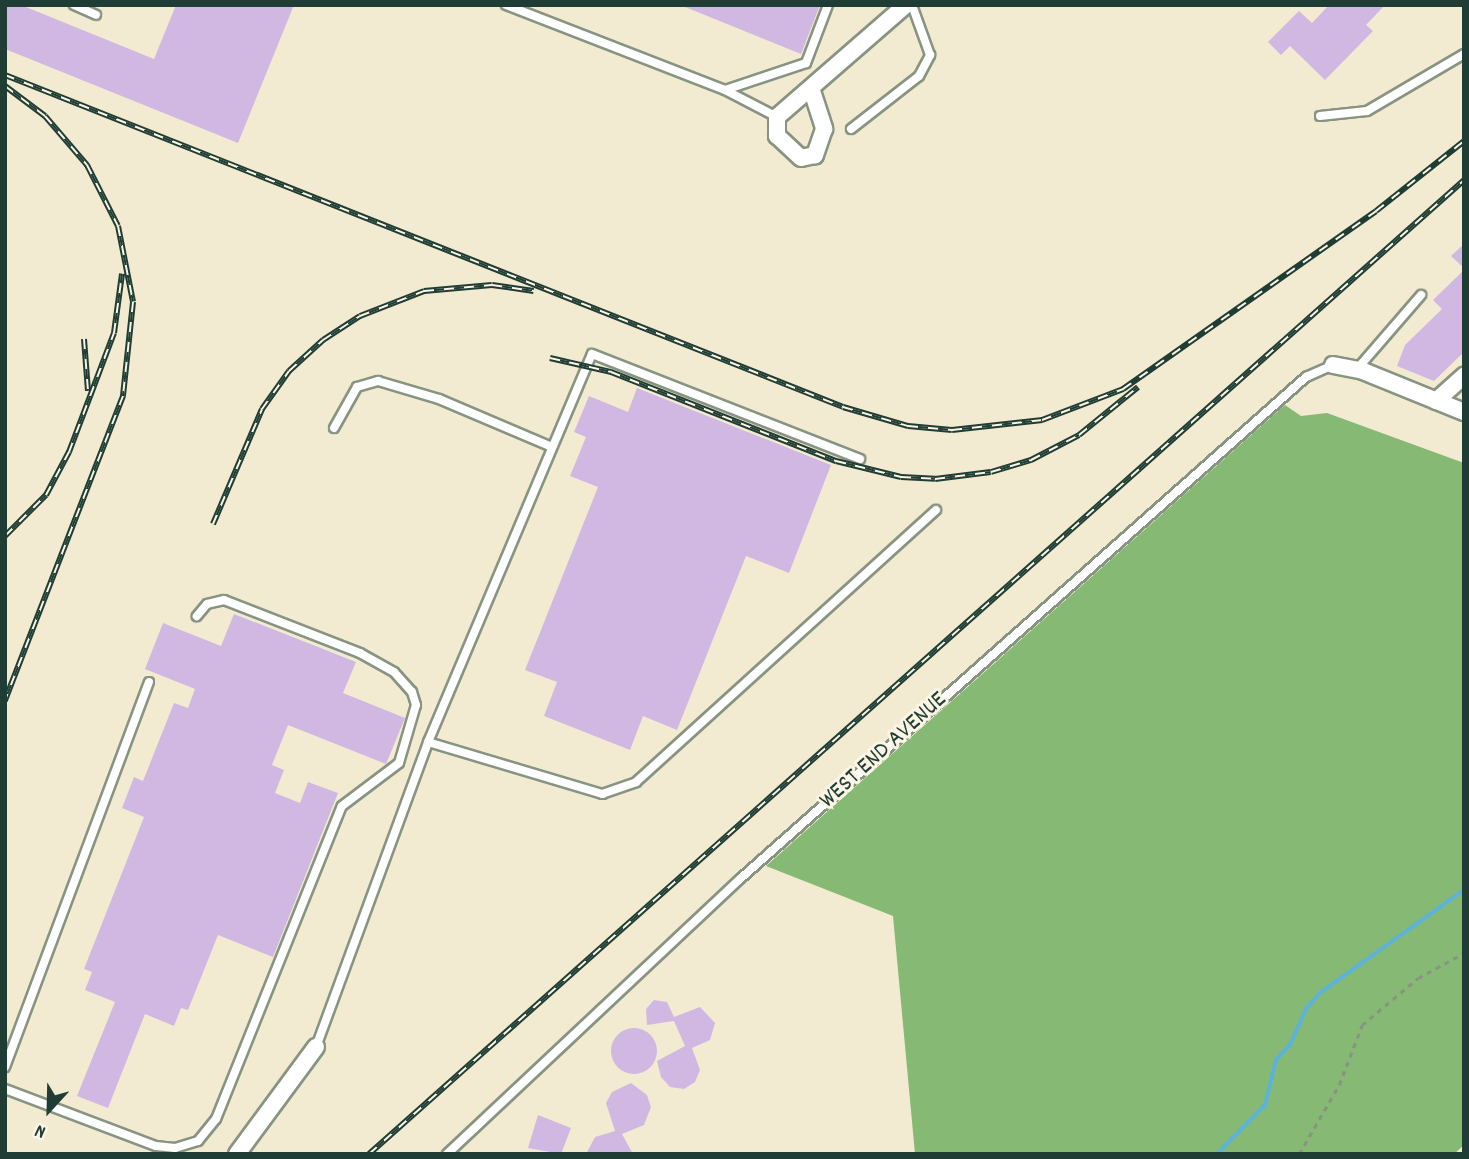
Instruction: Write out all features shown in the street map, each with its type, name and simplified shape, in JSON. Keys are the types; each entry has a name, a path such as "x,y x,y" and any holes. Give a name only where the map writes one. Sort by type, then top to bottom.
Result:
{"street":[{"path":"812,91 824,129 815,155 801,158 788,149 777,136 777,117 812,91 906,5"},
{"path":"1333,365 1357,369 1464,412"},
{"path":"1436,401 1464,376"},
{"path":"237,1154 316,1047"}],"lane":[{"path":"74,5 96,15"},
{"path":"506,5 725,90 777,117"},
{"path":"725,90 806,63 828,5"},
{"path":"851,129 919,76 930,55 912,5"},
{"path":"1320,116 1367,111 1464,54"},
{"path":"1357,369 1376,342 1421,295"},
{"path":"316,1047 428,742 592,354 860,459"},
{"name":"WEST END AVENUE","path":"447,1154 751,869 1306,377 1333,365"},
{"path":"334,428 357,387 378,381 439,399 552,447"},
{"path":"428,742 602,794 636,782 936,510"},
{"path":"5,1089 156,1146 176,1147 198,1141 216,1119 342,806 400,763 416,705 412,692 394,672 360,653 224,600 207,604 197,616"},
{"path":"5,1066 149,682"}],"path":[{"path":"1299,1154 1339,1085 1362,1025 1418,978 1464,953"}],"green space":[{"path":"1285,405 1301,416 1327,413 1464,463 1464,1145 1454,1154 915,1154 893,916 766,866"}],"building":[{"path":"5,5 21,5 154,59 176,5 294,5 238,143 5,49"},
{"path":"680,5 820,5 801,54"},
{"path":"1329,5 1385,5 1366,25 1373,31 1325,80 1290,46 1281,55 1268,42 1299,11 1312,23"},
{"path":"1464,244 1464,268 1451,256"},
{"path":"1464,270 1464,352 1434,381 1397,366 1405,345 1442,309 1433,300"},
{"path":"637,388 831,465 789,573 746,556 677,730 643,716 630,750 544,716 557,682 525,670 598,487 570,476 586,437 574,432 589,396 628,412"},
{"path":"234,614 356,662 343,693 405,718 386,764 288,725 272,765 284,770 275,793 300,803 308,782 338,793 273,957 218,935 188,1010 181,1008 174,1026 145,1014 108,1108 77,1096 115,1002 85,990 92,972 84,969 144,817 122,808 134,777 143,781 174,703 188,708 195,689 145,669 163,623 221,646"},
{"path":"654,1000 667,1002 674,1017 700,1007 715,1023 710,1040 692,1048 700,1070 695,1082 684,1089 670,1087 661,1077 657,1061 685,1046 674,1021 647,1025 646,1009"},
{"path":"634,1028 650,1035 657,1051 650,1067 634,1074 618,1067 611,1051 618,1035"},
{"path":"631,1083 647,1095 651,1107 644,1125 622,1134 633,1154 586,1154 595,1137 615,1131 606,1103 612,1092"},
{"path":"538,1115 571,1128 561,1154 528,1148"}],"waterway":[{"path":"1217,1154 1265,1105 1276,1060 1290,1045 1306,1009 1320,993 1464,890"}],"railway":[{"path":"5,75 843,407 908,426 952,430 1042,420 1123,389 1376,211 1464,141"},
{"path":"5,86 45,116 87,165 118,226 133,302 123,396 5,701"},
{"path":"369,1154 1464,180"},
{"path":"5,536 46,495 69,452 114,333 122,274"},
{"path":"213,524 262,409 289,371 323,340 360,316 424,291 492,285 534,291"},
{"path":"84,339 88,391"},
{"path":"550,358 611,372 836,461 901,477 935,479 991,472 1031,460 1079,435 1138,387"}]}
